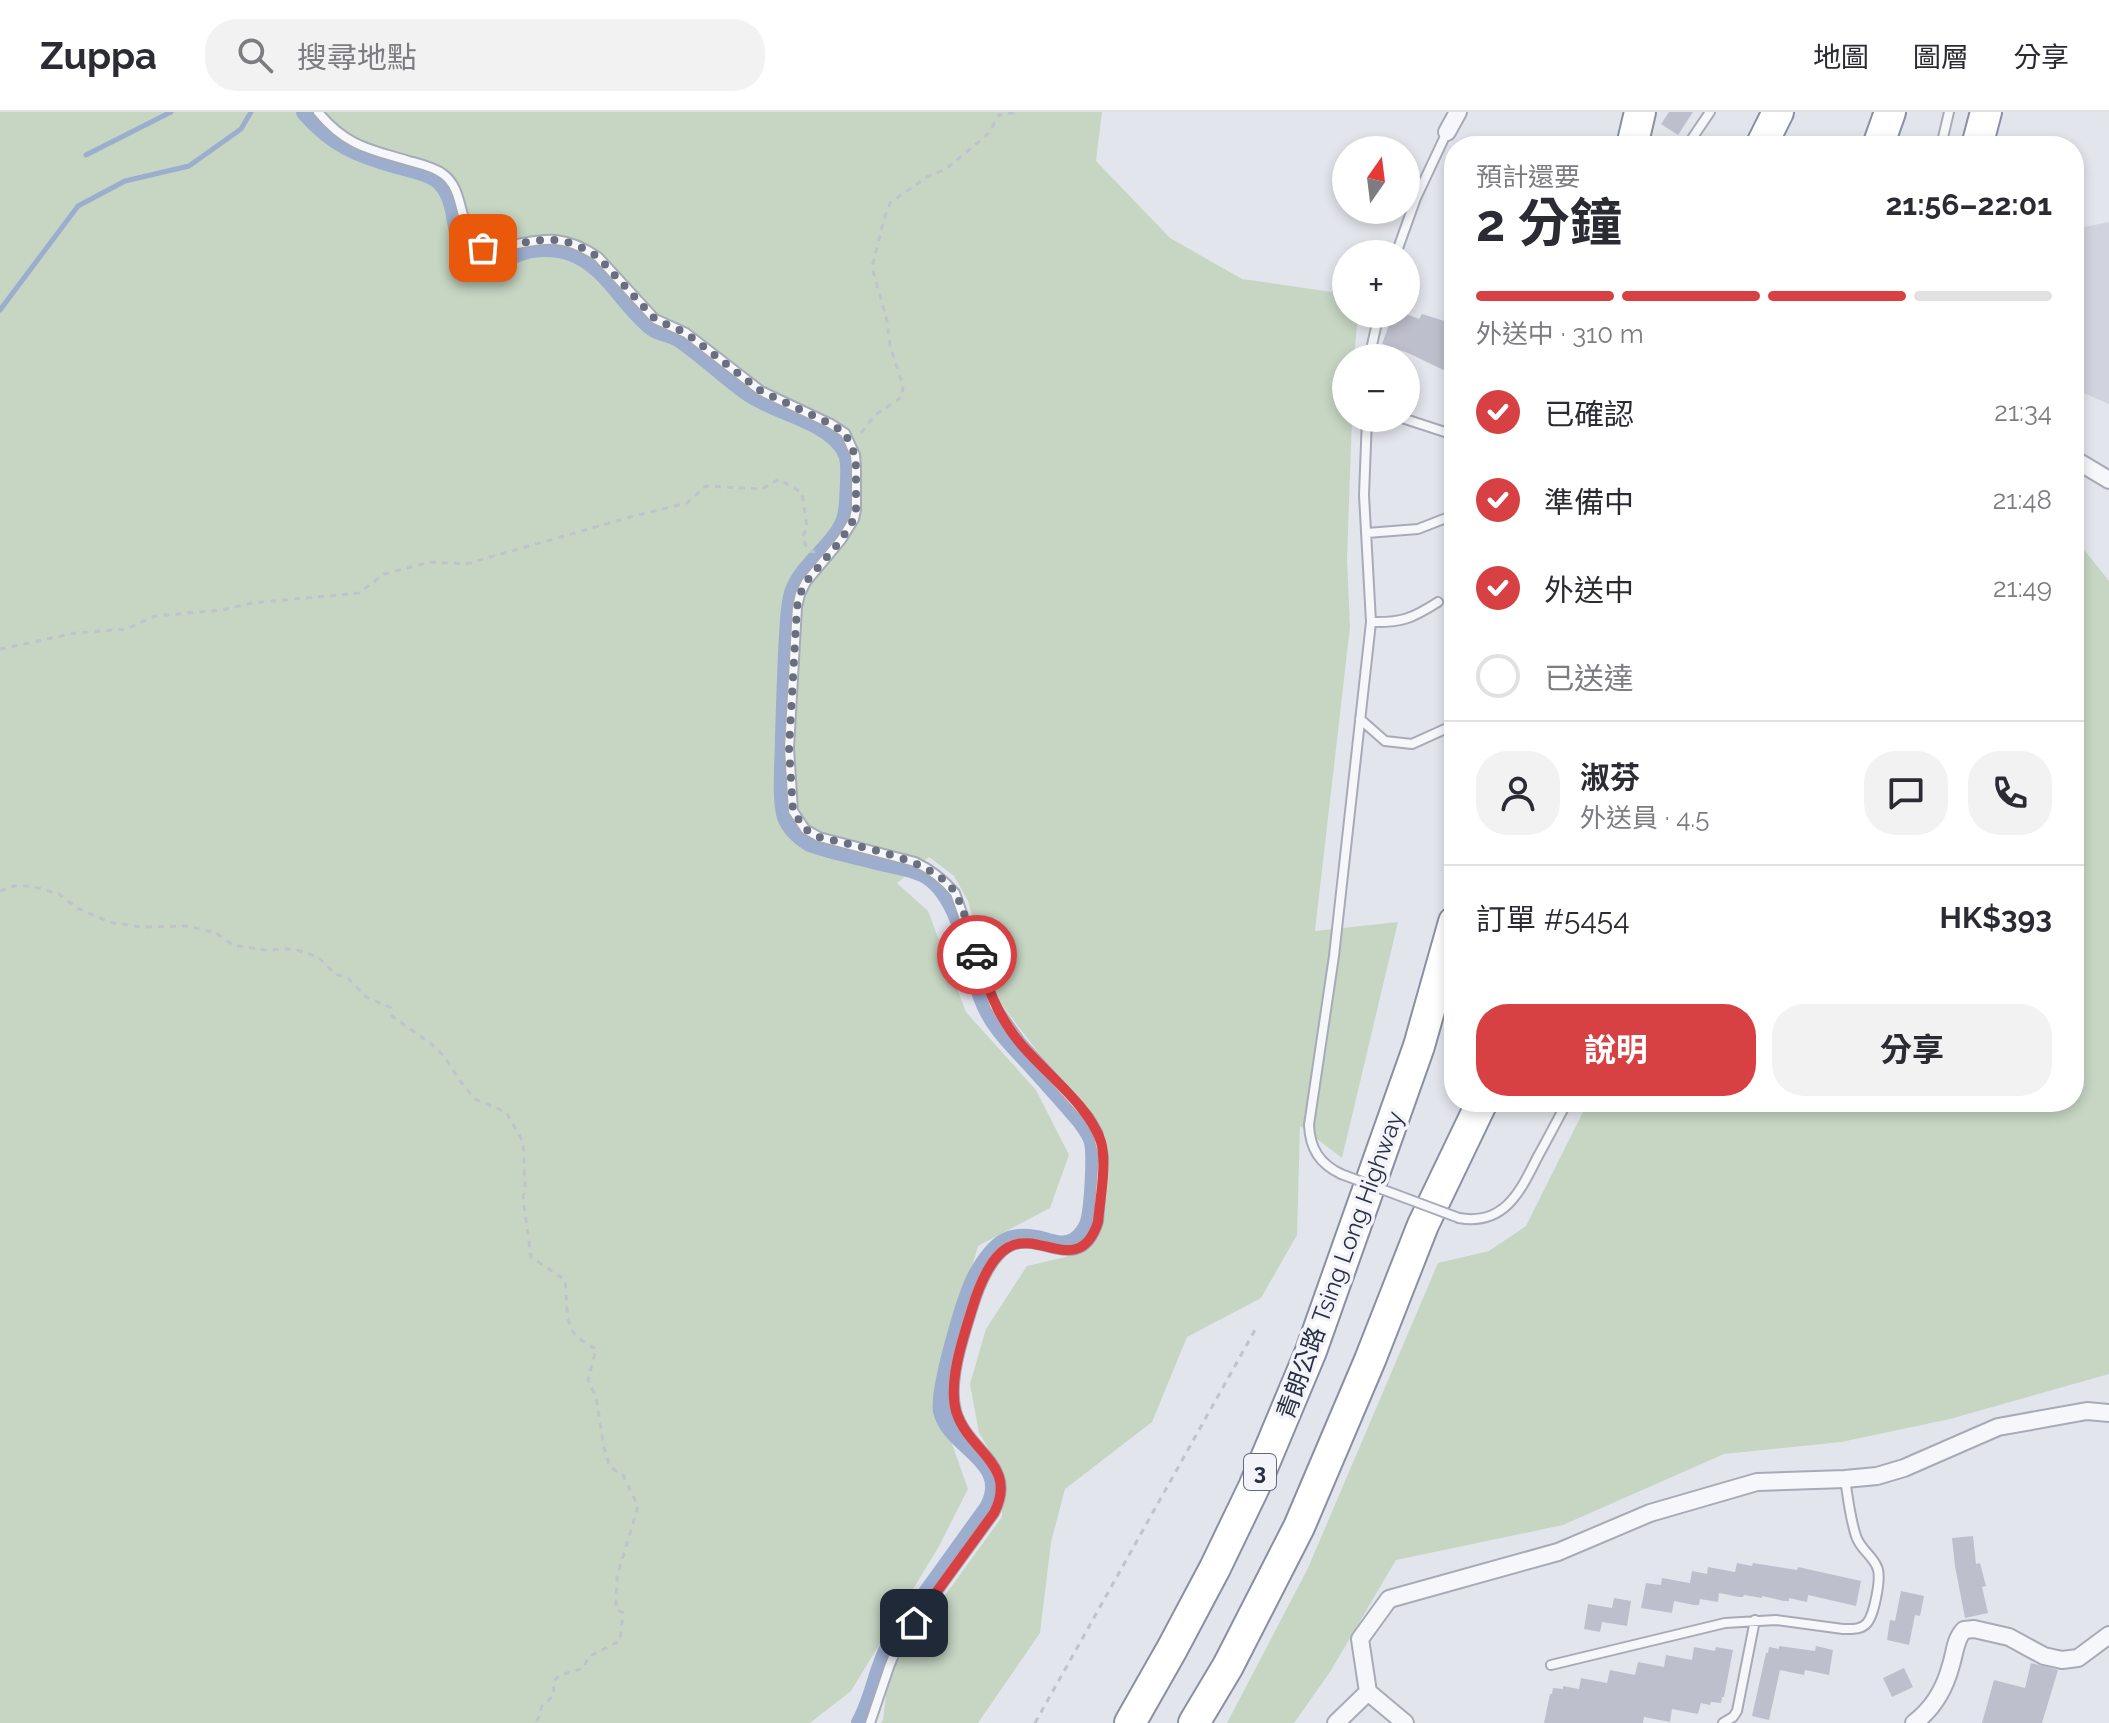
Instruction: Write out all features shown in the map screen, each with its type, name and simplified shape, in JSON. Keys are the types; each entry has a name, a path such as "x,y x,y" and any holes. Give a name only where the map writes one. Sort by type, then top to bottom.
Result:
{"highway":[{"path":"1634,136 1640,112"},
{"path":"1766,136 1778,112"},
{"path":"1882,136 1890,112"},
{"path":"1980,136 1986,112"},
{"name":"青朗公路 Tsing Long Highway","path":"1130,1723 1215,1568 1265,1461 1311,1351 1419,1046 1444,957"},
{"name":"3","path":"1194,1723 1228,1666 1299,1527 1423,1225 1477,1112"}],"street":[{"path":"1447,132 1458,112"},
{"path":"2084,465 2109,480"},
{"path":"1405,1723 1368,1692 1360,1639 1389,1599 1558,1552 1650,1513 1757,1482 1877,1476 1904,1468 1998,1427 2087,1411 2109,1413"},
{"path":"1914,1723 1929,1710 1940,1694 1959,1636 1964,1630 1974,1629 2009,1637 2044,1656 2062,1660 2078,1658 2109,1635"},
{"path":"1336,1723 1368,1692"}],"lane":[{"path":"318,112 341,135 360,146 426,166 447,177 455,189 473,242 483,248 544,239 562,240 588,251 598,257 655,319 686,333 761,391 845,433 855,455 854,519 806,582 797,607 789,748 793,811 805,829 819,837 915,862 943,879 955,893 994,1005 1020,1042 1088,1117 1097,1132 1103,1156 1095,1231 1081,1246 1069,1250 1055,1250 1025,1242 1012,1245 1001,1252 982,1281 960,1353 954,1386 955,1404 965,1431 994,1465 1000,1477 1000,1502 898,1645 870,1723"},
{"path":"1694,136 1710,112"},
{"path":"1943,136 1949,112"},
{"path":"1445,136 1447,132"},
{"path":"1401,240 1416,198 1444,138"},
{"path":"1420,424 1444,432"},
{"path":"1366,432 1364,495 1371,622 1334,956 1309,1113 1309,1134 1316,1154 1341,1174 1459,1218 1476,1219 1500,1211 1513,1201 1562,1112"},
{"path":"1367,533 1418,529 1444,519"},
{"path":"1371,622 1390,623 1416,616 1438,602"},
{"path":"1360,719 1385,741 1412,744 1444,730"},
{"path":"1551,1665 1707,1627 1755,1620 1854,1629 1863,1626 1869,1621 1879,1572 1856,1537 1845,1479"},
{"path":"1723,1723 1737,1711 1755,1620"}],"path":[{"path":"850,444 875,415 902,397 903,386 890,346 887,321 872,267 890,203 927,177 946,169 988,134 999,115 1020,112"},
{"path":"0,649 75,633 126,629 155,616 359,593 384,574 430,562 466,564 687,503 706,486 762,489 779,479 802,493 807,528 802,538 809,551 814,552"},
{"path":"0,891 14,886 31,886 59,894 77,908 109,922 140,927 188,926 216,933 233,945 264,950 294,949 318,957 335,974 348,978 366,997 391,1008 392,1016 430,1043 444,1056 475,1099 506,1112 523,1142 523,1198 531,1257 565,1280 567,1322 574,1335 596,1349 588,1380 596,1397 604,1448 610,1467 623,1475 638,1506 617,1577 616,1609 623,1613 620,1641 588,1657 584,1668 560,1675 553,1682 554,1695 542,1706 534,1723"},
{"path":"1035,1723 1255,1330"}],"shaded area":[{"path":"2109,222 2109,404 2084,393 2084,227"}],"green space":[{"path":"0,112 1102,112 1096,161 1170,238 1242,279 1332,292 1332,328 1357,328 1355,344 1332,344 1332,432 1352,432 1347,560 1350,627 1315,931 1398,922 1342,1158 1300,1126 1297,1235 1261,1298 1187,1337 1152,1422 1065,1489 1051,1542 1040,1633 978,1723 881,1723 889,1672 1002,1517 1001,1470 979,1433 970,1384 986,1329 1027,1266 1090,1248 1102,1228 1107,1186 1100,1125 1050,1068 992,992 968,901 954,876 929,857 897,883 928,911 966,1012 1036,1090 1069,1155 1050,1208 978,1246 936,1398 968,1489 938,1548 851,1691 810,1723 0,1723"},
{"path":"2084,550 2109,581 2109,1374 1950,1419 1841,1442 1724,1454 1563,1525 1396,1560 1330,1672 1294,1723 1227,1723 1308,1568 1438,1263 1489,1251 1526,1226 1583,1112 2084,1112"}],"building":[{"path":"1669,112 1693,112 1678,135 1661,124"},
{"path":"1422,314 1444,321 1444,370 1420,359 1420,344 1382,344 1388,328 1420,328"},
{"path":"1973,1536 1976,1564 1980,1563 1986,1586 1982,1587 1988,1613 1965,1618 1952,1538"},
{"path":"1737,1563 1797,1570 1798,1567 1861,1581 1856,1606 1808,1595 1807,1602 1719,1593 1718,1602 1700,1599 1699,1605 1694,1605 1674,1601 1672,1613 1641,1608 1646,1583 1661,1585 1662,1578 1690,1583 1692,1571 1707,1574 1708,1567 1735,1572"},
{"path":"1901,1591 1924,1596 1920,1616 1915,1615 1909,1645 1887,1640 1890,1620 1895,1621"},
{"path":"1614,1598 1631,1601 1627,1626 1602,1622 1600,1632 1584,1629 1588,1604 1612,1608"},
{"path":"1779,1646 1815,1651 1816,1646 1833,1650 1829,1675 1805,1670 1804,1675 1780,1670 1769,1720 1752,1716 1766,1653 1769,1647 1779,1649"},
{"path":"1694,1647 1733,1650 1721,1703 1701,1703 1698,1714 1672,1709 1670,1722 1644,1717 1643,1723 1544,1723 1553,1688 1579,1689 1581,1678 1607,1683 1610,1670 1635,1675 1638,1662 1664,1667 1666,1655 1692,1660"},
{"path":"2031,1663 2058,1670 2042,1723 1982,1723 1994,1680 2025,1688"},
{"path":"1904,1668 1913,1687 1892,1697 1883,1678"}],"waterway":[{"path":"86,155 171,112"},
{"path":"0,310 78,206 125,181 189,166 241,129 251,112"},
{"path":"305,112 346,146 437,179 451,199 461,244 473,258 488,261 531,249 547,248 568,251 585,259 606,276 652,327 680,339 758,398 825,430 844,448 849,470 845,520 834,539 798,583 791,604 783,778 786,817 796,832 810,843 917,871 940,886 957,915 990,1015 1081,1121 1092,1139 1092,1206 1082,1235 1064,1244 1032,1238 1004,1242 990,1255 972,1286 948,1364 942,1411 948,1424 987,1466 993,1478 994,1492 988,1508 891,1643 860,1723"}],"way so far":[{"path":"483,248 544,239 562,240 588,251 598,257 655,319 686,333 761,391 845,433 855,455 854,519 806,582 797,607 789,748 793,811 805,829 819,837 915,862 943,879 955,893 977,955"}],"route":[{"path":"914,1623 1000,1502 1000,1477 994,1465 965,1431 955,1404 954,1386 960,1353 982,1281 1001,1252 1012,1245 1025,1242 1055,1250 1069,1250 1088,1240 1098,1222 1103,1156 1097,1132 1088,1117 1020,1042 994,1005 977,955"}]}
